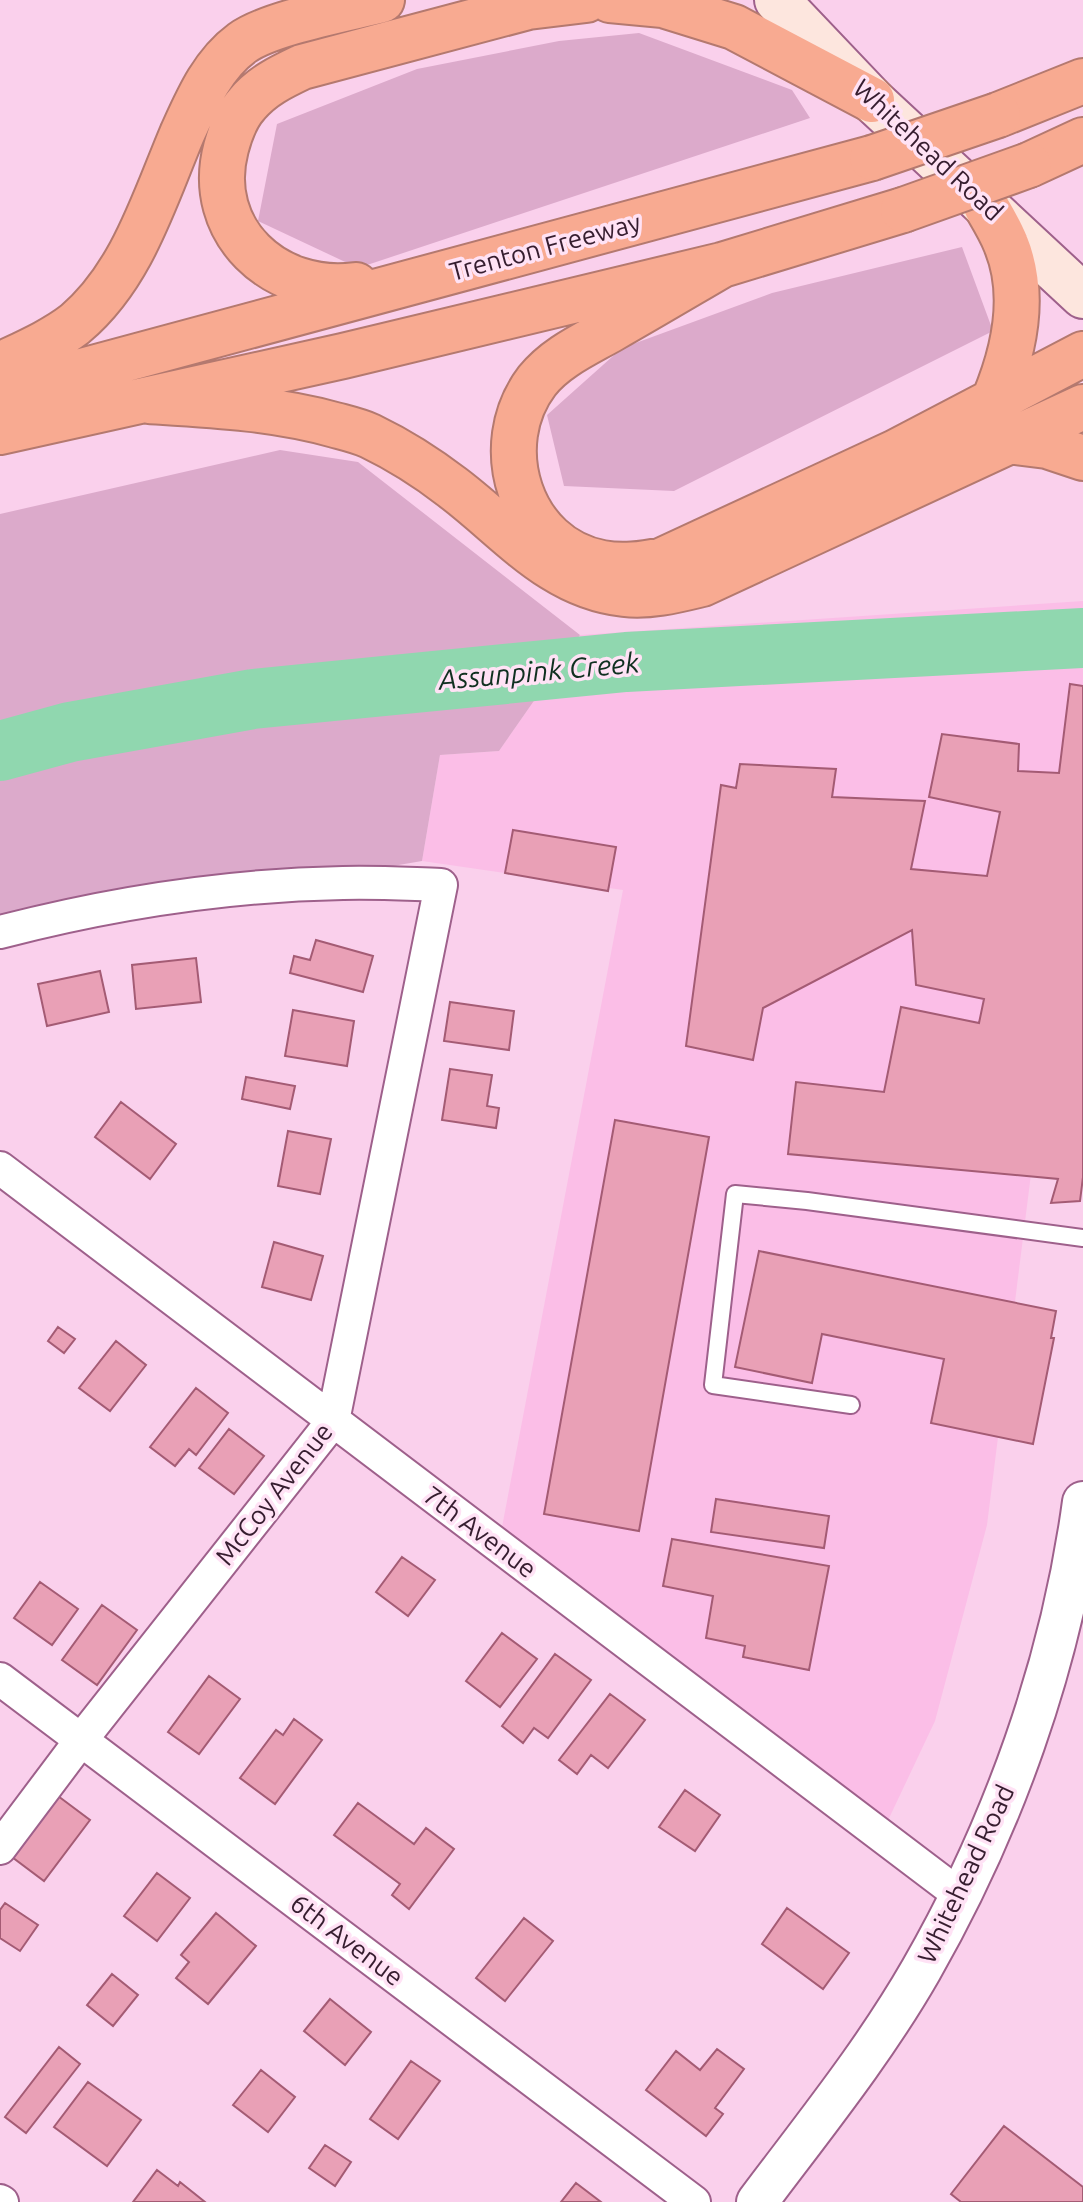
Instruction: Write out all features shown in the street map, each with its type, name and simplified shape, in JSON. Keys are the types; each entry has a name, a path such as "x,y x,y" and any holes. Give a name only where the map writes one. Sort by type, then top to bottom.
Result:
{"highway":[{"path":"0,365 74,325 105,293 129,257 199,95 230,53 245,40 285,25 382,0"},
{"path":"453,272 334,288 305,285 274,271 250,250 232,223 223,192 222,161 230,132 246,105 264,88 302,67 528,7 586,0"},
{"path":"610,0 663,5 734,27 872,100"},
{"name":"Trenton Freeway","path":"0,393 872,158 998,115 1083,81"},
{"path":"0,432 149,401 722,265 903,210 1029,165 1083,140"},
{"path":"986,206 1007,246 1015,287 1016,324 1011,352 994,400"},
{"path":"722,265 563,357 538,380 520,409 513,440 514,473 524,503 542,529 568,550 600,563 630,566 663,560 896,452 1083,354"},
{"path":"149,401 251,408 314,419 366,434 414,459 454,488 551,570 587,586 625,594 664,593 702,584 1083,407"},
{"path":"1008,441 1047,446 1083,458"}],"main road":[{"name":"Whitehead Road","path":"777,0 872,100 1083,296"}],"street":[{"name":"McCoy Avenue","path":"0,932 60,916 154,899 249,888 345,883 441,885 333,1421 81,1740 0,1848"},
{"name":"7th Avenue","path":"0,1168 961,1896"},
{"name":"Whitehead Road","path":"757,2202 864,2060 921,1971 961,1896 1020,1758 1054,1645 1083,1502"},
{"name":"6th Avenue","path":"0,1679 694,2202"}],"lane":[{"path":"851,1405 713,1385 735,1194 1083,1238"}],"shaded area":[{"path":"639,33 792,90 810,118 358,268 258,221 277,124 417,69 559,41"},
{"path":"962,247 993,331 674,491 564,486 547,415 622,348 772,293"},
{"path":"280,450 358,462 580,635 499,751 440,755 422,861 0,933 0,514"},
{"path":"1083,601 1083,759 987,1525 935,1721 883,1831 499,1543 623,890 422,861 440,755 499,751 580,635"}],"building":[{"path":"1070,684 1083,686 1083,1177 1080,1201 1051,1203 1058,1179 788,1154 796,1082 884,1092 901,1007 979,1023 984,999 916,985 912,930 763,1008 753,1060 686,1046 721,785 736,788 740,764 836,769 832,797 925,801 911,869 987,876 1000,812 929,797 942,734 1019,744 1018,771 1059,773"},
{"path":"513,830 616,847 608,891 505,873"},
{"path":"316,940 373,956 363,992 290,973 294,956 310,960"},
{"path":"196,958 201,1002 136,1009 132,965"},
{"path":"100,971 109,1012 47,1026 38,984"},
{"path":"450,1002 514,1011 509,1050 444,1041"},
{"path":"293,1010 354,1021 347,1066 285,1056"},
{"path":"450,1069 492,1075 487,1106 499,1108 496,1128 442,1120"},
{"path":"246,1077 295,1086 290,1109 242,1099"},
{"path":"121,1102 176,1144 150,1179 95,1137"},
{"path":"615,1120 709,1137 639,1531 544,1514"},
{"path":"288,1131 331,1139 320,1194 278,1186"},
{"path":"274,1242 323,1256 311,1300 262,1287"},
{"path":"759,1251 1056,1311 1051,1338 1054,1338 1033,1444 931,1423 944,1359 822,1334 812,1383 735,1367"},
{"path":"58,1327 75,1339 64,1353 48,1341"},
{"path":"116,1341 146,1365 110,1411 79,1388"},
{"path":"196,1388 228,1413 196,1455 189,1449 175,1466 150,1447"},
{"path":"229,1429 264,1456 234,1494 199,1468"},
{"path":"716,1499 829,1516 824,1548 711,1532"},
{"path":"672,1539 829,1566 809,1670 743,1657 745,1646 706,1638 713,1596 663,1586"},
{"path":"402,1557 435,1580 408,1616 376,1592"},
{"path":"40,1582 78,1609 52,1645 14,1618"},
{"path":"102,1605 137,1630 97,1685 62,1660"},
{"path":"502,1633 537,1659 500,1707 466,1681"},
{"path":"555,1654 591,1680 548,1738 534,1728 523,1743 502,1726"},
{"path":"209,1676 240,1699 199,1754 168,1732"},
{"path":"610,1694 645,1720 608,1768 591,1755 577,1774 559,1760"},
{"path":"294,1719 322,1740 275,1804 240,1778 276,1730 283,1735"},
{"path":"685,1790 720,1815 695,1851 659,1827"},
{"path":"58,1796 90,1820 44,1881 12,1857"},
{"path":"358,1803 414,1844 426,1828 454,1849 409,1909 392,1895 400,1884 334,1835"},
{"path":"157,1873 190,1898 157,1941 124,1916"},
{"path":"5,1903 38,1925 20,1951 0,1938 0,1910"},
{"path":"787,1908 849,1953 823,1989 762,1944"},
{"path":"216,1913 256,1946 208,2004 176,1978 189,1962 181,1955"},
{"path":"524,1918 553,1941 505,2001 476,1978"},
{"path":"112,1974 138,1995 113,2026 87,2005"},
{"path":"330,1999 371,2032 345,2065 304,2031"},
{"path":"59,2047 80,2064 26,2133 5,2117"},
{"path":"717,2049 744,2069 715,2108 723,2114 706,2136 646,2090 676,2051 700,2070"},
{"path":"411,2061 440,2081 398,2139 370,2119"},
{"path":"261,2070 295,2097 268,2132 233,2105"},
{"path":"88,2082 141,2120 107,2166 54,2127"},
{"path":"1004,2126 1083,2187 1083,2202 961,2202 951,2194"},
{"path":"325,2145 351,2162 335,2186 309,2168"},
{"path":"157,2170 178,2186 180,2182 205,2202 133,2202"},
{"path":"576,2183 601,2202 561,2202"}],"waterway":[{"name":"Assunpink Creek","path":"0,751 70,732 253,699 626,662 1083,638"}]}
